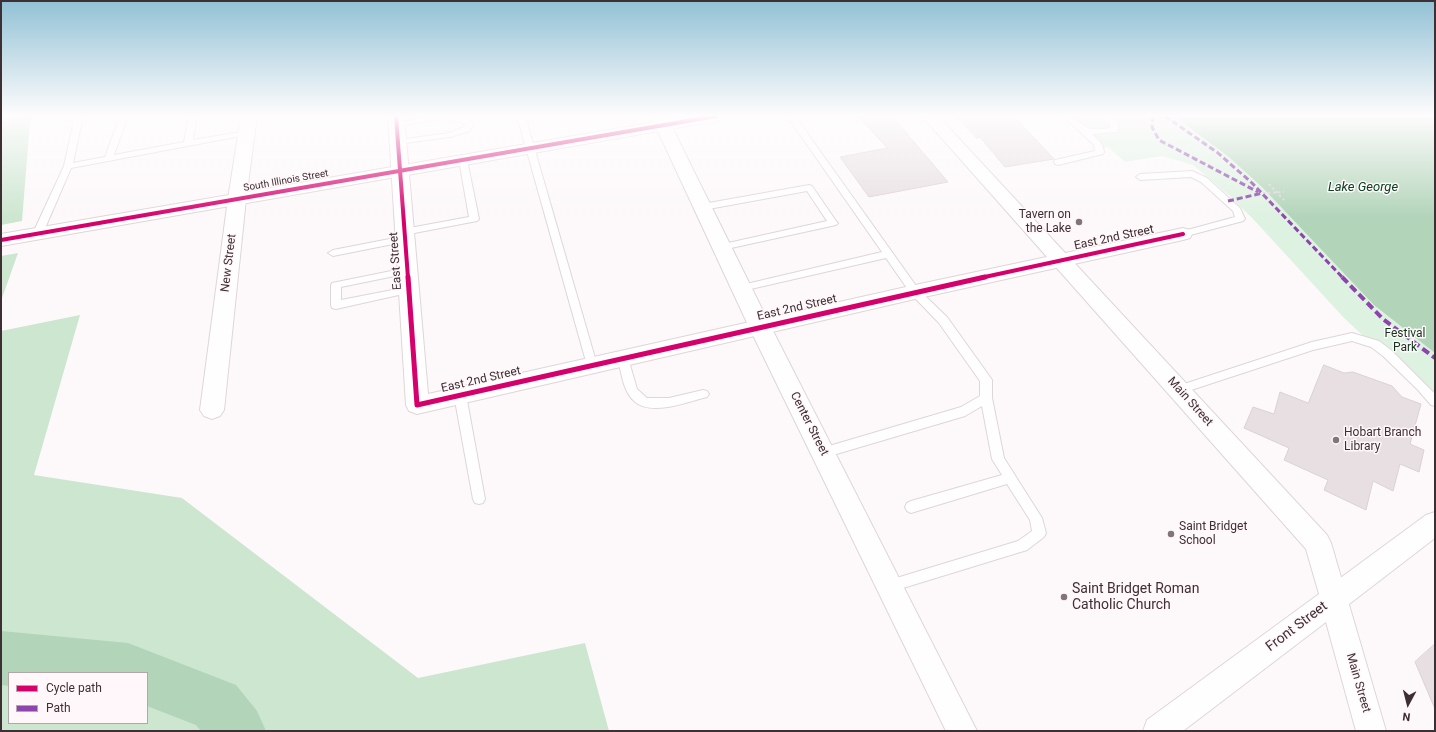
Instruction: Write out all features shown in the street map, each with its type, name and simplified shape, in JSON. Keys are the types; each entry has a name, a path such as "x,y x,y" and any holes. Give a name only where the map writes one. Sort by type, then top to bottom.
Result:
{"street":[{"name":"New Street","path":"212,410 244,150"},
{"name":"East Street","path":"399,150 416,405"},
{"name":"South Illinois Street","path":"1,240 518,150"},
{"name":"Center Street","path":"676,150 760,327 962,731"},
{"name":"Main Street","path":"961,150 1318,542 1371,731"},
{"name":"East 2nd Street","path":"416,405 915,292 1183,234"},
{"name":"Front Street","path":"1158,731 1435,523"}],"lane":[{"path":"38,233 68,166 71,150"},
{"path":"109,158 112,150"},
{"path":"68,166 153,150"},
{"path":"531,150 592,365"},
{"path":"815,150 915,292 943,320 986,380 986,398 993,440 998,459 1036,518 1039,533 1022,546 890,586"},
{"path":"1058,162 1100,152 1100,150"},
{"path":"333,253 474,218 463,160"},
{"path":"1140,177 1192,174 1204,180 1237,210 1240,219 1183,234"},
{"path":"703,207 809,188 833,223 722,247"},
{"path":"742,288 889,254"},
{"path":"406,271 336,285 336,305 408,290"},
{"path":"1179,390 1312,346 1352,337 1375,344 1422,387 1435,402"},
{"path":"623,358 635,394 639,400 645,403 662,403 703,394"},
{"path":"460,395 479,499"},
{"path":"823,453 965,411 986,398"},
{"path":"911,507 1010,478"}],"path":[{"path":"1269,184 1284,200"},
{"path":"1263,194 1284,192"}],"green space":[{"name":"Festival Park","path":"1112,150 1232,150 1435,331 1435,406 1404,374 1344,318 1231,197 1193,165 1162,156 1125,162"}],"shaded area":[{"path":"1,150 28,150 22,221 1,225"},
{"path":"18,253 1,301 1,256"},
{"path":"80,315 34,475 182,498 418,678 585,643 609,731 1,731 1,331"}],"water":[{"name":"Lake George","path":"1220,150 1435,150 1435,353 1374,305 1263,188"}],"building":[{"path":"876,150 921,150 948,182 869,197 840,157"},
{"path":"991,150 1046,150 1054,159 1005,167"},
{"name":"Hobart Branch Library","path":"1324,365 1344,373 1353,372 1392,386 1402,397 1421,404 1410,444 1424,450 1419,472 1400,464 1393,491 1373,481 1366,510 1324,490 1328,480 1284,460 1289,448 1244,428 1253,407 1274,414 1280,392 1308,403"},
{"path":"1435,644 1435,709 1415,662"}],"waterway":[{"path":"1,658 128,670 132,672"},
{"path":"148,678 216,705 237,731"}],"marked path":[{"path":"1178,150 1258,192"},
{"path":"1214,150 1252,183 1383,319 1435,358"},
{"path":"1228,201 1263,193"}],"cycle path":[{"path":"398,150 417,405 915,292 1183,234"},
{"path":"1,240 519,150"}],"place":[{"name":"Tavern on the Lake","path":"1079,222"},
{"name":"Hobart Branch Library","path":"1336,440"},
{"name":"Saint Bridget School","path":"1171,534"},
{"name":"Saint Bridget Roman Catholic Church","path":"1064,597"}]}
